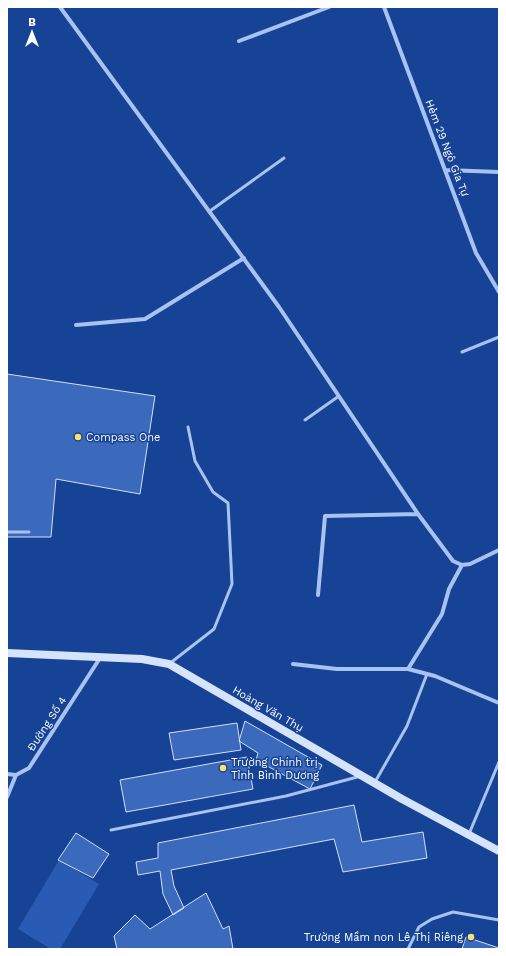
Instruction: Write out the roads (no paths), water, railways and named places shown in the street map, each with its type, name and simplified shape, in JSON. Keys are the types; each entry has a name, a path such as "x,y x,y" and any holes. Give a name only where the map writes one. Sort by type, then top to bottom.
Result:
{"street":[{"path":"62,7 279,307 418,514 453,561 462,566 470,564 499,550"},
{"path":"239,41 329,7"},
{"name":"Hẻm 29 Ngô Gia Tự","path":"384,7 476,253 499,292"},
{"path":"446,170 499,172"},
{"path":"76,326 145,319 244,258"},
{"path":"318,595 325,516 418,514"},
{"path":"408,669 442,614 449,589 462,566"},
{"name":"Hoàng Văn Thụ","path":"7,653 142,659 170,664 362,776 499,851"},
{"name":"Đường Số 4","path":"16,775 29,768 100,657"},
{"path":"293,664 337,669 408,669 427,674 499,703"},
{"path":"7,774 16,775 7,797"}],"lane":[{"path":"210,211 284,158"},
{"path":"462,352 499,337"},
{"path":"305,420 339,396"},
{"path":"170,664 214,628 232,584 228,503 213,492 195,461 188,427"},
{"path":"7,532 29,532"},
{"path":"375,783 407,726 427,674"},
{"path":"468,835 499,762"},
{"path":"111,830 286,796 362,776"},
{"path":"408,949 419,927 432,919 453,912 499,920"}],"place":[{"name":"Compass One","path":"78,437"},
{"name":"Trường Chính trị Tỉnh Bình Dương","path":"223,768"},
{"name":"Trường Mầm non Lê Thị Riêng","path":"471,937"}]}
